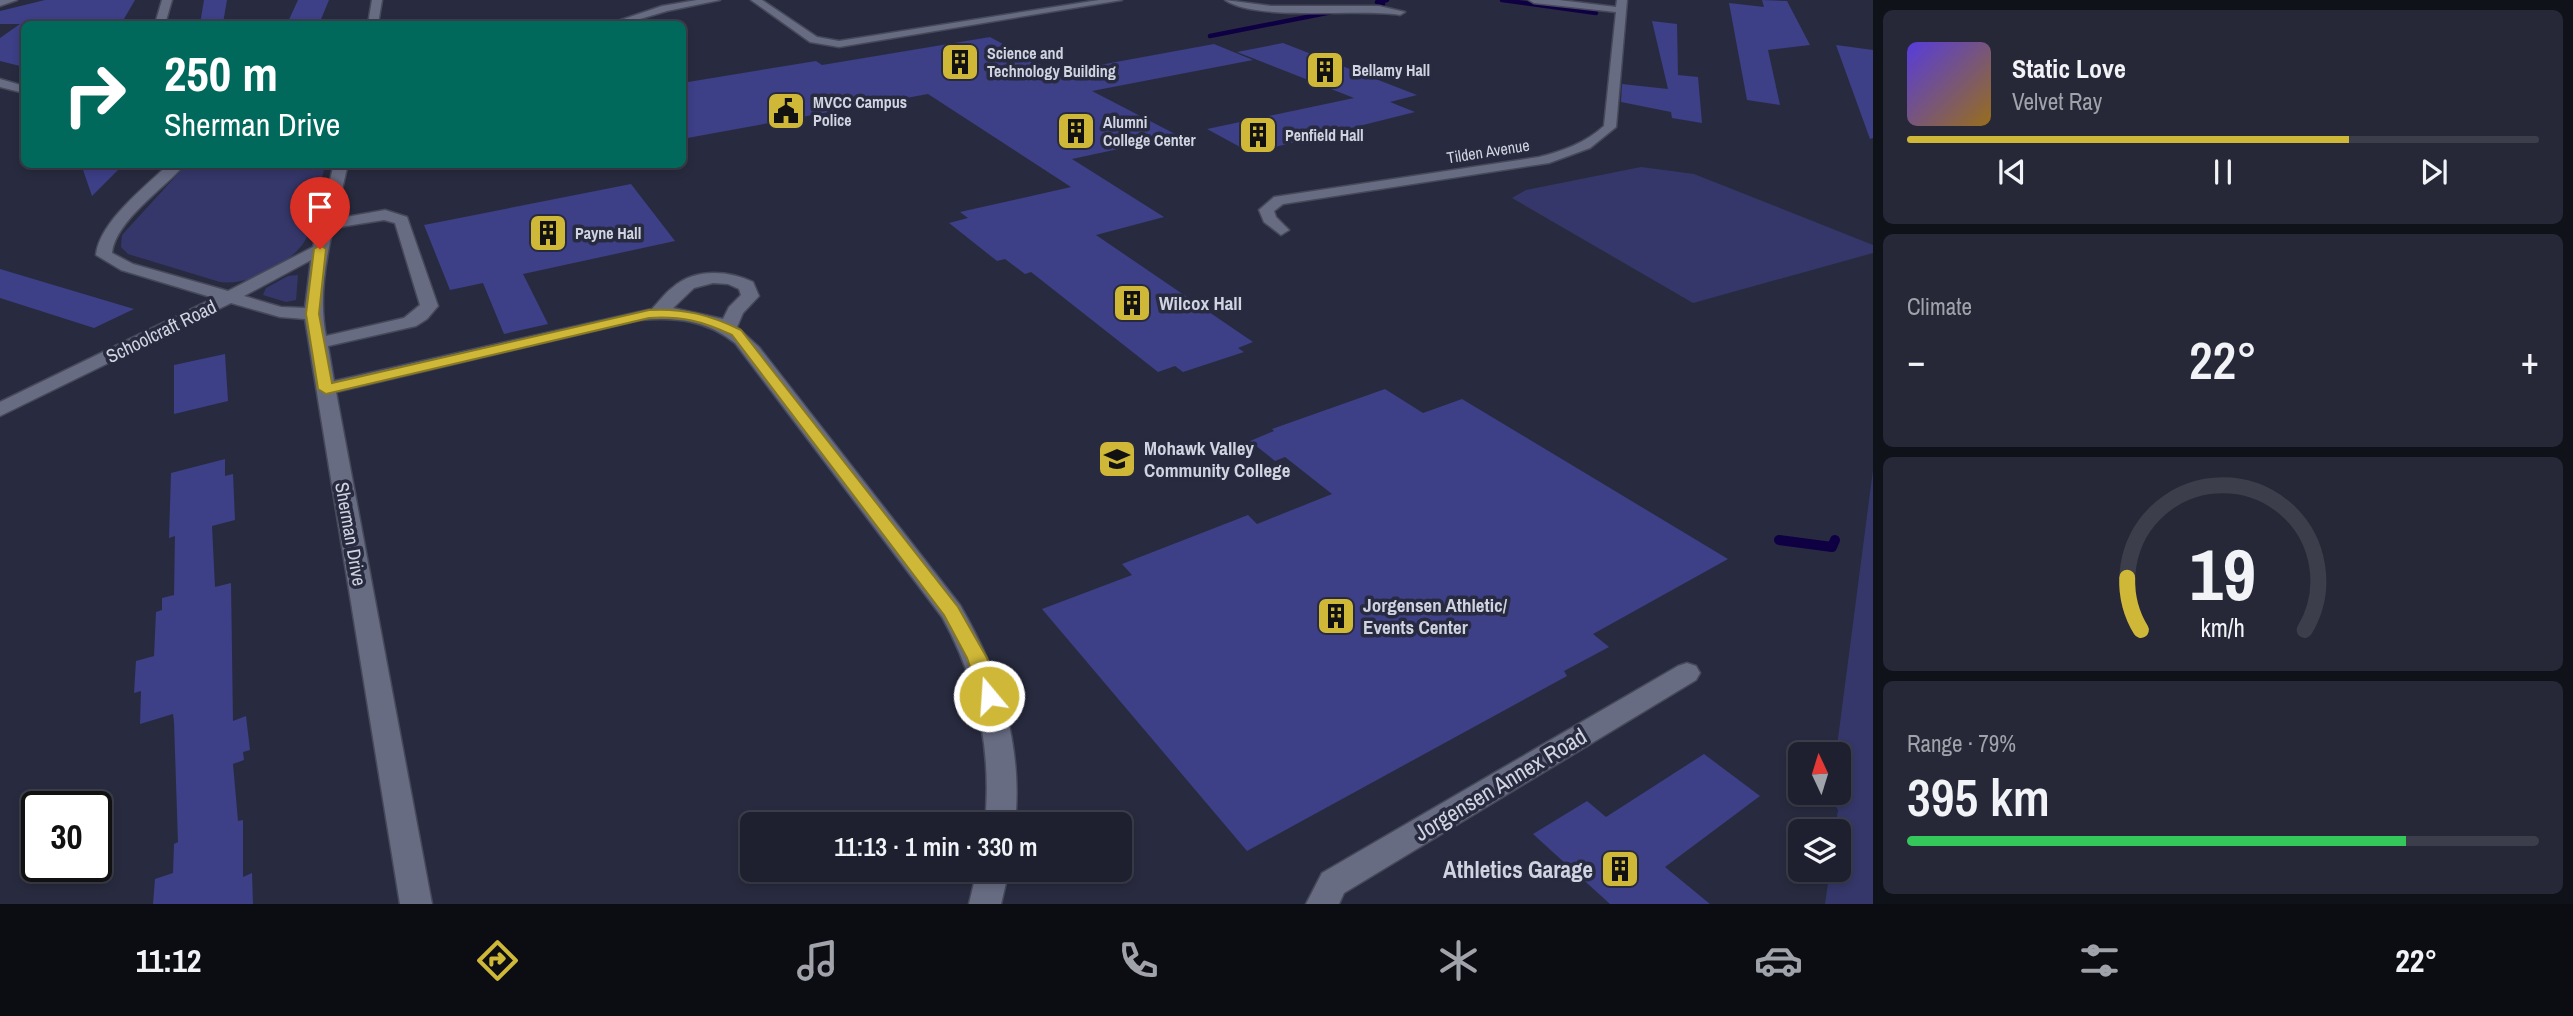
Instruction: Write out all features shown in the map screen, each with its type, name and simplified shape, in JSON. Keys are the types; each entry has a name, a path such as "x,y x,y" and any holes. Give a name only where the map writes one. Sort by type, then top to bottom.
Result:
{"street":[{"path":"0,3 12,0"},
{"path":"161,21 167,0"},
{"path":"374,21 377,0"},
{"path":"624,21 665,8 715,0"},
{"path":"756,0 814,40 836,43 1117,0"},
{"path":"1230,0 1252,6 1366,6 1400,12"},
{"path":"1534,0 1622,5"},
{"name":"Tilden Avenue","path":"1280,230 1266,215 1268,206 1279,200 1539,161 1578,151 1596,141 1610,127 1622,5"},
{"path":"0,83 21,89"},
{"path":"174,168 113,229 103,243 104,255 127,267 280,312 313,314"},
{"name":"Sherman Drive","path":"340,168 320,249 313,314 416,904"},
{"path":"317,343 410,321 421,315 429,306 402,220 385,215 326,225"},
{"name":"Schoolcraft Road","path":"0,410 230,297 320,249"},
{"path":"657,313 669,304 677,292 693,282 714,278 733,279 747,286 750,296 735,311 728,327"},
{"path":"326,389 657,313 690,315 728,327 752,351 951,611 965,634 977,658 996,716 1002,762 1000,812"},
{"name":"Jorgensen Annex Road","path":"1322,904 1333,883 1687,673"},
{"path":"985,904 990,882"}],"shaded area":[{"path":"1641,167 1694,174 1873,245 1873,253 1693,303 1512,198 1526,190"},
{"path":"183,168 324,168 315,213 306,239 291,257 256,277 220,282 128,254 121,247 122,235"},
{"path":"298,275 296,300 286,302 263,295 266,288 288,276"},
{"path":"1873,470 1873,904 1825,904 1828,882 1851,882 1851,819 1837,819 1838,810 1835,805 1852,805 1852,742 1838,742"}],"building":[{"path":"45,0 135,0 123,21 21,21 21,66 0,61 0,38 20,24 0,24 0,11"},
{"path":"204,0 227,0 223,21 200,21"},
{"path":"298,0 329,0 320,21 288,21"},
{"path":"1762,0 1787,1 1810,45 1768,50 1780,105 1747,100 1729,3 1764,7"},
{"path":"1652,21 1677,24 1678,75 1698,77 1702,123 1672,118 1671,112 1621,102 1622,84 1668,89"},
{"path":"990,37 1056,73 1214,44 1253,60 1092,91 1179,136 1072,159 1164,217 1096,235 1253,342 1238,348 1244,352 1183,372 1175,366 1158,372 1031,272 1025,274 1005,259 997,261 949,223 968,218 960,212 1071,187 928,94 686,138 686,82 816,61 822,65"},
{"path":"1283,43 1417,95 1390,102 1415,112 1251,153 1207,129 1354,98 1237,52"},
{"path":"1836,45 1873,50 1873,138 1870,139"},
{"path":"82,168 120,168 92,196"},
{"name":"Payne Hall","path":"631,184 675,241 523,274 548,324 504,334 483,283 450,290 424,225"},
{"path":"0,269 134,309 94,328 0,298"},
{"path":"225,354 228,401 174,414 174,365"},
{"name":"Jorgensen Athletic/ Events Center","path":"1385,389 1423,413 1462,399 1728,559 1593,634 1609,647 1564,671 1567,676 1247,851 1042,609 1132,575 1122,564 1248,515 1257,524 1332,494 1285,457 1275,461 1250,441 1274,431 1272,429"},
{"path":"225,459 225,476 233,474 235,520 212,526 215,587 231,583 233,721 246,716 250,750 243,752 244,760 233,764 238,821 243,820 243,877 252,873 253,904 153,904 155,879 173,873 174,844 178,842 174,722 173,714 140,724 141,691 134,693 136,661 154,656 156,612 162,610 162,598 174,595 175,536 169,538 171,473"},
{"path":"1704,754 1760,796 1665,867 1710,904 1610,904 1533,834 1587,801 1606,817"}],"waterway":[{"path":"1383,4 1377,2 1387,0"},
{"path":"1502,0 1596,13"},
{"path":"1210,36 1332,12"},
{"path":"1779,540 1832,547 1835,540"}],"place":[{"name":"Science and Technology Building","path":"960,62"},
{"name":"Bellamy Hall","path":"1325,70"},
{"name":"MVCC Campus Police","path":"786,111"},
{"name":"Alumni College Center","path":"1076,131"},
{"name":"Penfield Hall","path":"1258,135"},
{"name":"Payne Hall","path":"548,233"},
{"name":"Wilcox Hall","path":"1132,303"},
{"name":"Mohawk Valley Community College","path":"1117,459"},
{"name":"Jorgensen Athletic/ Events Center","path":"1336,616"},
{"name":"Athletics Garage","path":"1620,869"}],"route":[{"path":"320,249 313,314 326,389 649,314 690,315 714,321 737,332 951,611 977,658 989,696"}]}
